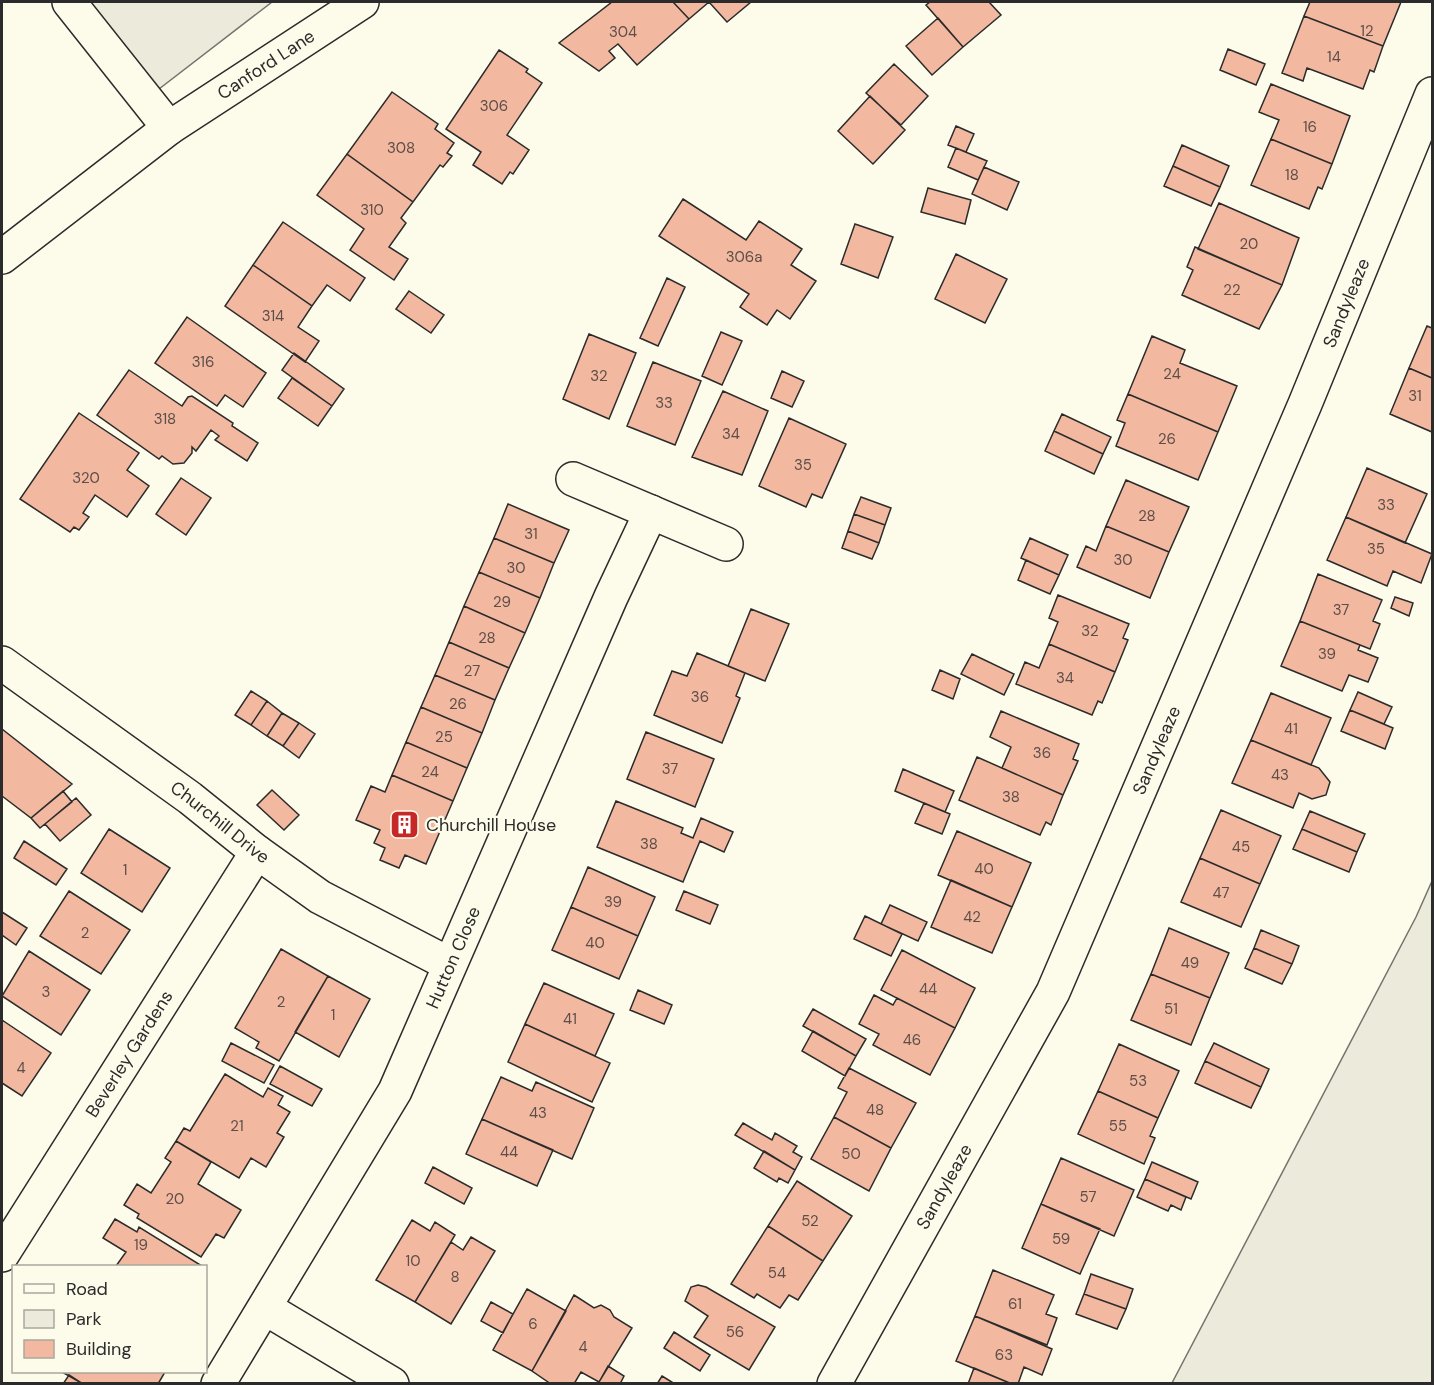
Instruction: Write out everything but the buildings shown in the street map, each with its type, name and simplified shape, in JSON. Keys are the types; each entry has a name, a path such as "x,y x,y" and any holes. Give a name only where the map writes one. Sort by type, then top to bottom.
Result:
{"street":[{"path":"69,2 169,128"},
{"name":"Canford Lane","path":"2,257 169,128 362,2"},
{"name":"Sandyleaze","path":"834,1383 1053,992 1305,404 1432,94"},
{"path":"573,479 726,544"},
{"name":"Hutton Close","path":"218,1383 395,1091 449,964 651,512"},
{"name":"Churchill Drive","path":"2,663 190,798 257,852 320,897 449,964"},
{"name":"Beverley Gardens","path":"2,1255 257,852"},
{"path":"265,1308 392,1383"}],"green space":[{"path":"90,2 272,2 159,89"},
{"path":"1432,881 1432,1383 1172,1383 1416,917"}],"place":[{"name":"Churchill House","path":"405,825"}]}
